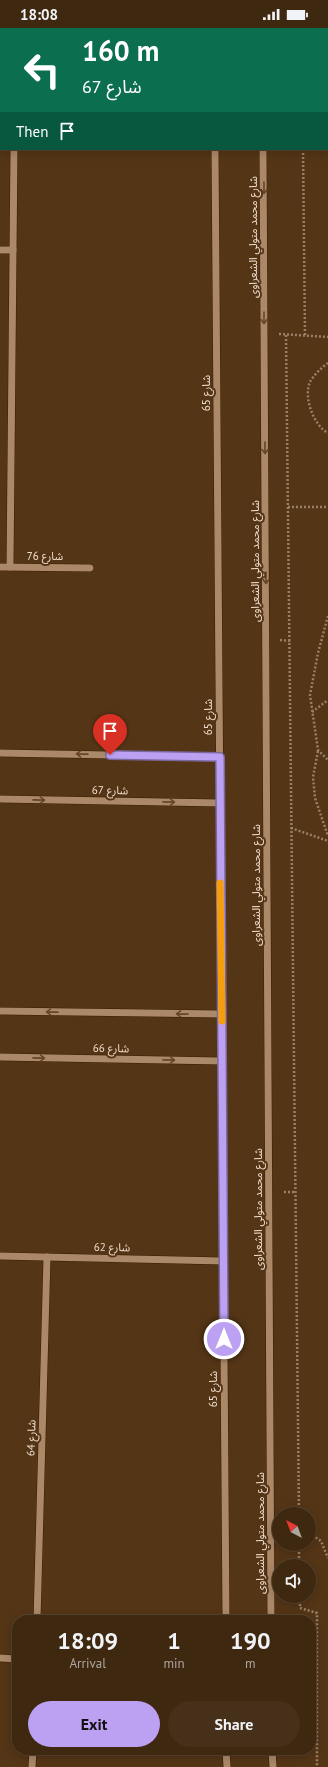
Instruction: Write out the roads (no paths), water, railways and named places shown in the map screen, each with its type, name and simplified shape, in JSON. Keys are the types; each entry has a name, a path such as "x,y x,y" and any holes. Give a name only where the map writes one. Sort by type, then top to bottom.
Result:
{"street":[{"path":"10,567 14,150"},
{"name":"شارع 65","path":"215,150 226,1615"},
{"name":"شارع محمد متولي الشعراوى","path":"263,150 271,1615"},
{"path":"0,250 13,250"},
{"name":"شارع 76","path":"0,567 90,568"},
{"path":"0,753 220,757"},
{"name":"شارع 67","path":"0,799 220,803"},
{"path":"0,1011 222,1014"},
{"name":"شارع 66","path":"0,1057 222,1061"},
{"name":"شارع 62","path":"0,1256 223,1261"},
{"name":"شارع 64","path":"37,1615 47,1257"},
{"path":"0,1658 12,1658"},
{"path":"32,1767 33,1755"},
{"path":"226,1755 226,1767"},
{"path":"272,1755 273,1767"}]}
